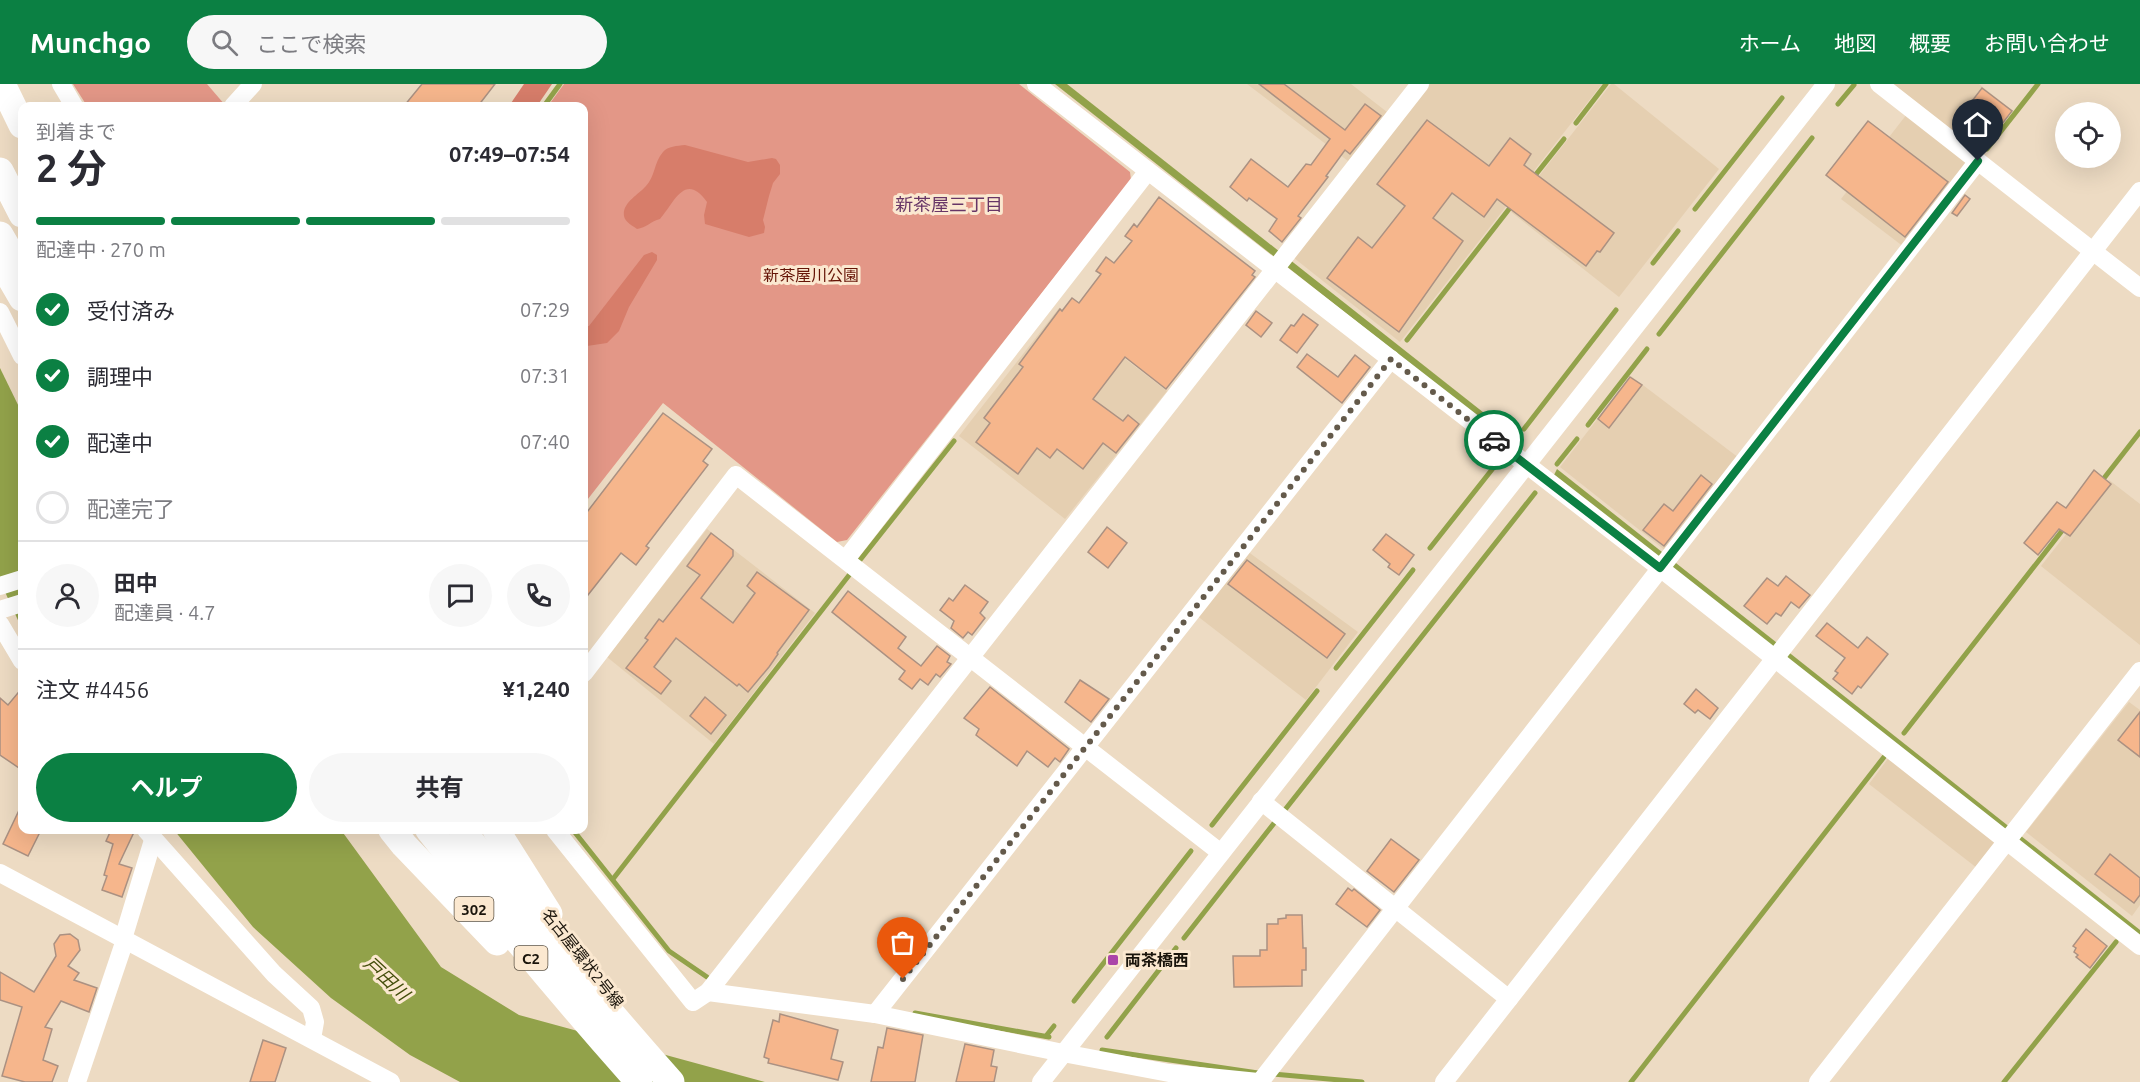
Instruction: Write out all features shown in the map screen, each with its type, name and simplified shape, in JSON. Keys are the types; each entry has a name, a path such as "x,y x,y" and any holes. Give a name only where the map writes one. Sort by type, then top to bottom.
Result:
{"highway":[{"path":"2,84 18,117"},
{"path":"18,84 29,102"},
{"path":"0,104 18,137"},
{"path":"0,171 18,206"},
{"path":"0,235 18,267"},
{"path":"0,260 18,291"},
{"path":"395,834 511,956"},
{"name":"302","path":"416,834 536,988 621,1082"},
{"name":"C2","path":"432,834 496,916 578,1014 639,1082"},
{"name":"C2","path":"465,834 610,1014 671,1082"},
{"name":"名古屋環状2号線","path":"485,834 595,975 646,1036 689,1082"},
{"path":"499,834 549,914"}],"street":[{"path":"61,84 72,102"},
{"path":"236,102 252,84"},
{"path":"1036,84 1148,171 1280,262 1391,359 1525,464 1664,562 2011,835 2140,946"},
{"path":"558,834 693,1002 708,992 1420,84"},
{"path":"1041,1082 1826,84"},
{"path":"1879,84 2140,288"},
{"path":"708,992 875,1014 1063,1053 1169,1072 1259,1082 1978,161"},
{"path":"846,559 1148,171"},
{"path":"1444,1082 2140,191"},
{"path":"0,312 18,348"},
{"path":"875,1014 1391,359"},
{"path":"588,668 736,475 1221,853"},
{"path":"0,586 18,580"},
{"path":"0,610 18,604"},
{"path":"0,624 18,654"},
{"path":"1818,1082 2140,671"},
{"path":"1261,801 1509,999"},
{"path":"76,1082 124,939 150,835"},
{"path":"150,835 274,974 311,1008 315,1022 312,1039"},
{"path":"0,873 391,1082"}],"shaded area":[{"path":"524,84 552,84 540,102 512,102"},
{"path":"1247,84 1351,84 1387,112 1348,161"},
{"path":"1430,84 1602,84 1400,342 1294,258"},
{"path":"1611,84 1614,84 1719,169 1619,297 1511,212"},
{"path":"1893,84 1979,84 2013,111 1981,152"},
{"path":"1907,114 1969,164 1904,247 1841,199"},
{"path":"685,145 748,162 776,159 780,165 780,174 773,183 769,196 763,220 764,233 749,237 705,224 704,215 707,202 692,189 680,193 660,219 637,229 627,222 624,216 625,207 649,182 663,152 670,147"},
{"path":"652,252 657,255 657,260 629,307 619,331 607,343 588,346 588,326 644,255"},
{"path":"1059,308 1167,391 1065,519 959,436"},
{"path":"1631,376 1739,458 1666,551 1560,467"},
{"path":"2109,480 2140,504 2140,645 2041,566"},
{"path":"707,529 815,613 714,744 607,657"},
{"path":"1247,551 1358,632 1306,700 1196,615"},
{"path":"2129,702 2140,710 2140,905 2132,916 2026,832"},
{"path":"1890,756 1995,839 1996,845 1977,868 1869,784"}],"green space":[{"path":"73,84 207,84 222,102 84,102"},
{"name":"新茶屋川公園","path":"564,84 1019,84 1130,172 1131,180 847,540 837,542 663,403 588,499 588,102 551,102"}],"water":[{"path":"1055,84 1067,84 1512,435 1507,440"},
{"path":"0,368 18,405 18,620 0,581"},
{"path":"1557,469 2140,930 2140,938 1554,475"},
{"name":"戸田川","path":"177,834 344,834 441,967 519,1015 765,1082 460,1082 410,1055 331,998 253,927"}],"building":[{"path":"422,84 495,84 481,102 407,102"},
{"path":"1259,84 1284,84 1345,130 1365,104 1381,116 1350,154 1345,150 1326,176 1328,177 1298,216 1301,218 1282,242 1269,231 1277,219 1249,198 1247,201 1230,187 1251,159 1288,187 1306,164 1311,165 1330,139"},
{"path":"1982,88 2012,111 2002,124 1972,101"},
{"path":"1427,120 1489,166 1510,138 1531,154 1524,165 1614,233 1586,266 1497,199 1484,217 1452,193 1433,218 1463,241 1399,332 1327,278 1358,237 1372,248 1405,206 1377,184"},
{"path":"1868,121 1948,182 1905,237 1826,175"},
{"path":"1965,195 1970,199 1957,216 1952,213"},
{"path":"1159,197 1255,271 1252,275 1255,277 1166,389 1125,357 1093,399 1123,421 1128,415 1139,424 1116,453 1103,443 1083,469 1057,449 1050,458 1037,448 1018,474 976,442 990,423 984,418 1023,367 1019,364 1060,309 1062,311 1072,298 1079,303 1101,274 1096,271 1106,257 1114,263 1132,241 1125,236 1134,224 1137,227"},
{"path":"1256,311 1272,323 1261,337 1246,325"},
{"path":"1303,314 1318,325 1297,353 1280,340"},
{"path":"1307,354 1338,377 1355,355 1370,367 1342,403 1297,367"},
{"path":"1630,377 1642,385 1609,428 1598,419"},
{"path":"663,413 712,449 703,461 708,465 646,546 649,548 636,565 621,553 588,595 588,511"},
{"path":"2094,470 2111,484 2070,536 2059,529 2038,555 2024,543 2057,502 2066,508"},
{"path":"1701,475 1712,484 1664,546 1643,530 1664,504 1673,511"},
{"path":"1107,527 1127,543 1108,568 1088,552"},
{"path":"711,533 733,550 733,556 701,598 733,623 755,593 747,586 757,572 809,610 769,667 748,692 739,684 737,686 676,638 654,667 671,681 661,694 626,668 648,640 645,638 659,619 663,622 700,575 687,566"},
{"path":"1386,534 1414,555 1399,575 1388,567 1390,564 1373,550"},
{"path":"1247,560 1345,634 1327,658 1228,584"},
{"path":"1786,576 1810,595 1799,608 1791,602 1781,616 1776,613 1767,624 1744,606 1767,578 1778,586"},
{"path":"965,585 988,602 980,613 985,618 972,635 968,632 963,638 951,628 954,621 940,610 949,598 953,601"},
{"path":"848,591 906,637 898,648 921,666 937,646 950,656 947,662 951,664 940,677 936,674 928,685 920,679 912,689 899,679 905,671 832,612"},
{"path":"1827,623 1858,648 1867,637 1888,654 1861,688 1858,686 1852,694 1833,679 1838,673 1835,671 1845,658 1816,636"},
{"path":"1080,680 1109,699 1091,722 1065,702"},
{"path":"990,687 1069,749 1060,762 1055,758 1048,767 1027,751 1017,766 976,735 979,729 964,718"},
{"path":"1696,689 1718,708 1710,719 1698,710 1695,713 1684,704"},
{"path":"18,693 18,767 0,755 0,698 8,705"},
{"path":"705,697 726,715 711,734 690,716"},
{"path":"2140,712 2140,757 2118,740"},
{"path":"18,812 18,834 39,834 28,856 3,844"},
{"path":"109,834 133,834 119,864 132,868 122,897 102,890 113,844 106,841"},
{"path":"1391,839 1419,860 1394,892 1367,871"},
{"path":"2110,854 2140,878 2140,895 2134,903 2095,874"},
{"path":"1348,888 1352,891 1354,889 1380,910 1367,927 1336,904"},
{"path":"1286,915 1302,915 1306,970 1302,970 1302,986 1234,987 1233,956 1260,956 1260,950 1267,950 1267,924 1278,924 1278,919 1286,918"},
{"path":"2086,929 2107,946 2090,968 2076,957 2078,955 2074,952 2076,948 2073,946"},
{"path":"70,934 78,940 80,950 68,966 79,973 74,980 97,988 89,1012 61,1001 45,1027 52,1029 43,1060 58,1066 52,1082 25,1082 2,1076 22,1007 0,1000 0,972 34,992 56,956 54,944 60,935"},
{"path":"780,1014 838,1030 831,1059 843,1062 838,1080 768,1063 769,1059 764,1057 773,1020 779,1022"},
{"path":"887,1028 923,1035 915,1082 871,1082 878,1047 883,1048"},
{"path":"263,1040 286,1048 275,1082 250,1082"},
{"path":"965,1044 994,1050 991,1066 997,1067 994,1082 956,1082"}],"waterway":[{"path":"547,102 560,84"},
{"path":"1576,123 1606,84"},
{"path":"1987,149 2038,84"},
{"path":"1838,104 1854,85"},
{"path":"1695,209 1782,98"},
{"path":"1659,334 1812,138"},
{"path":"1533,178 1564,139"},
{"path":"1407,340 1513,204"},
{"path":"1653,263 1678,231"},
{"path":"1524,429 1616,310"},
{"path":"1588,425 1647,349"},
{"path":"2101,482 2140,432"},
{"path":"1557,464 1577,439"},
{"path":"860,560 954,441"},
{"path":"1430,548 1494,467"},
{"path":"1284,811 1535,493"},
{"path":"1904,733 2065,527"},
{"path":"1336,668 1413,570"},
{"path":"613,879 850,574"},
{"path":"1212,825 1317,691"},
{"path":"1631,1082 1884,757"},
{"path":"1184,938 1275,822"},
{"path":"576,834 669,951 707,977"},
{"path":"1074,1001 1191,851"},
{"path":"2004,1082 2116,942"},
{"path":"1107,1037 1176,948"},
{"path":"915,1013 1049,1037"},
{"path":"1046,1036 1054,1026"},
{"path":"1102,1050 1258,1073"},
{"path":"1273,1074 1362,1082"}],"way so far":[{"path":"903,979 1391,359 1494,440"}],"place":[{"name":"両茶橋西","path":"1113,960"}],"district":[{"name":"新茶屋三丁目","path":"949,204"}],"route":[{"path":"1494,440 1660,568 1978,161"}]}
